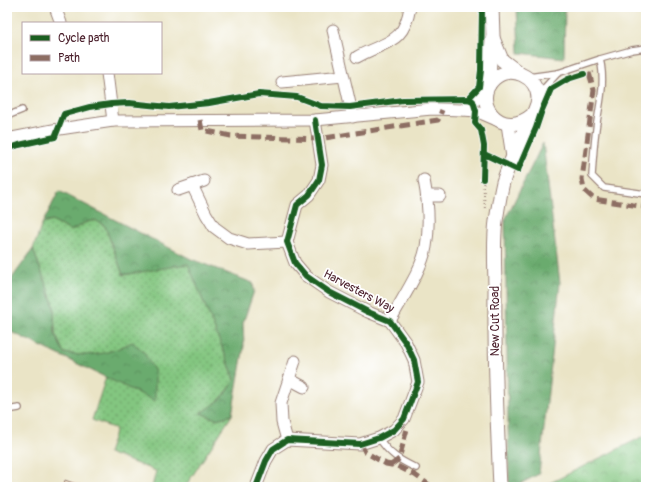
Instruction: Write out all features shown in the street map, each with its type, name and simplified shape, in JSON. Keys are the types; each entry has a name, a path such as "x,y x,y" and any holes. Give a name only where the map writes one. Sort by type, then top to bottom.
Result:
{"street":[{"path":"55,7 61,22"},
{"path":"357,57 395,39 405,28 410,7"},
{"path":"492,7 493,36 486,99 488,108 492,115 503,122 513,157"},
{"path":"333,30 353,117"},
{"path":"7,139 113,121 315,120 424,110 476,111 503,122 516,124 525,120 534,111 538,98 536,90 532,83 523,75 502,60 493,36"},
{"path":"463,110 488,88 496,78 511,72 523,75"},
{"path":"107,74 113,121"},
{"path":"282,82 343,76"},
{"name":"New Cut Road","path":"500,487 494,351 496,222 503,182 534,111"},
{"path":"192,185 206,214 214,226 229,238 248,244 287,242 297,205 309,195 319,180 322,165 315,120"},
{"path":"390,321 418,269 426,248 428,232 427,196 424,180"},
{"path":"178,190 204,181"},
{"path":"427,196 440,196"},
{"name":"Harvesters Way","path":"286,440 360,444 379,438 394,430 404,419 418,382 414,360 409,348 390,321 368,312 329,292 306,276 295,263 287,242"},
{"path":"256,487 266,461 273,449 286,440 282,422 281,403 295,361"},
{"path":"289,379 304,387"}],"lane":[{"path":"523,75 558,73 600,59 646,48"},
{"path":"600,59 603,70 603,82 596,131 592,176 604,188 646,194"},
{"path":"534,111 545,87 558,73"},
{"path":"7,116 22,110"},
{"path":"7,410 19,408"},
{"path":"379,438 385,448 393,456 416,468"}],"green space":[{"path":"517,7 565,7 564,58 519,53"},
{"path":"543,143 560,283 539,474 514,487 509,487 505,220"},
{"path":"59,191 191,259 253,283 254,291 243,323 244,346 232,415 216,419 200,413 211,407 220,399 235,379 188,264 123,275 105,226 95,220 84,223 71,231 52,221 42,224"},
{"path":"95,220 105,226 123,275 188,263 235,379 221,399 201,413 216,419 232,415 185,487 152,487 156,471 108,453 116,429 92,420 106,377 155,400 132,343 116,351 87,356 64,353 55,334 54,306 33,249 42,224 52,221 71,231 84,223"},
{"path":"33,249 54,306 55,334 64,353 82,355 99,354 115,350 132,342 143,351 155,372 155,401 7,330 7,285"},
{"path":"646,435 646,487 542,487"}],"building":[{"path":"65,480 84,487 63,487"}],"marked path":[{"path":"589,73 594,90 582,179 584,190 594,199 646,207"},
{"path":"200,120 202,130 231,136 318,139 438,120 442,110"},
{"path":"391,465 399,459 407,429 401,423"},
{"path":"361,444 365,452 386,464 397,466 415,475 432,487"}],"cycle path":[{"path":"468,99 479,87 481,70 482,7"},
{"path":"484,154 518,170 551,89 568,79 584,74"},
{"path":"7,149 55,137 64,114 90,107 111,104 129,103 169,107 209,103 259,94 297,97 321,106 350,107 403,100 468,99 473,101 476,111 475,123 481,130 484,146 483,179"},
{"path":"256,487 266,461 273,449 287,440 360,444 379,438 394,430 404,419 418,382 414,360 406,343 390,321 368,312 329,292 306,276 295,263 287,242 297,205 309,195 319,180 322,165 315,120"}]}
